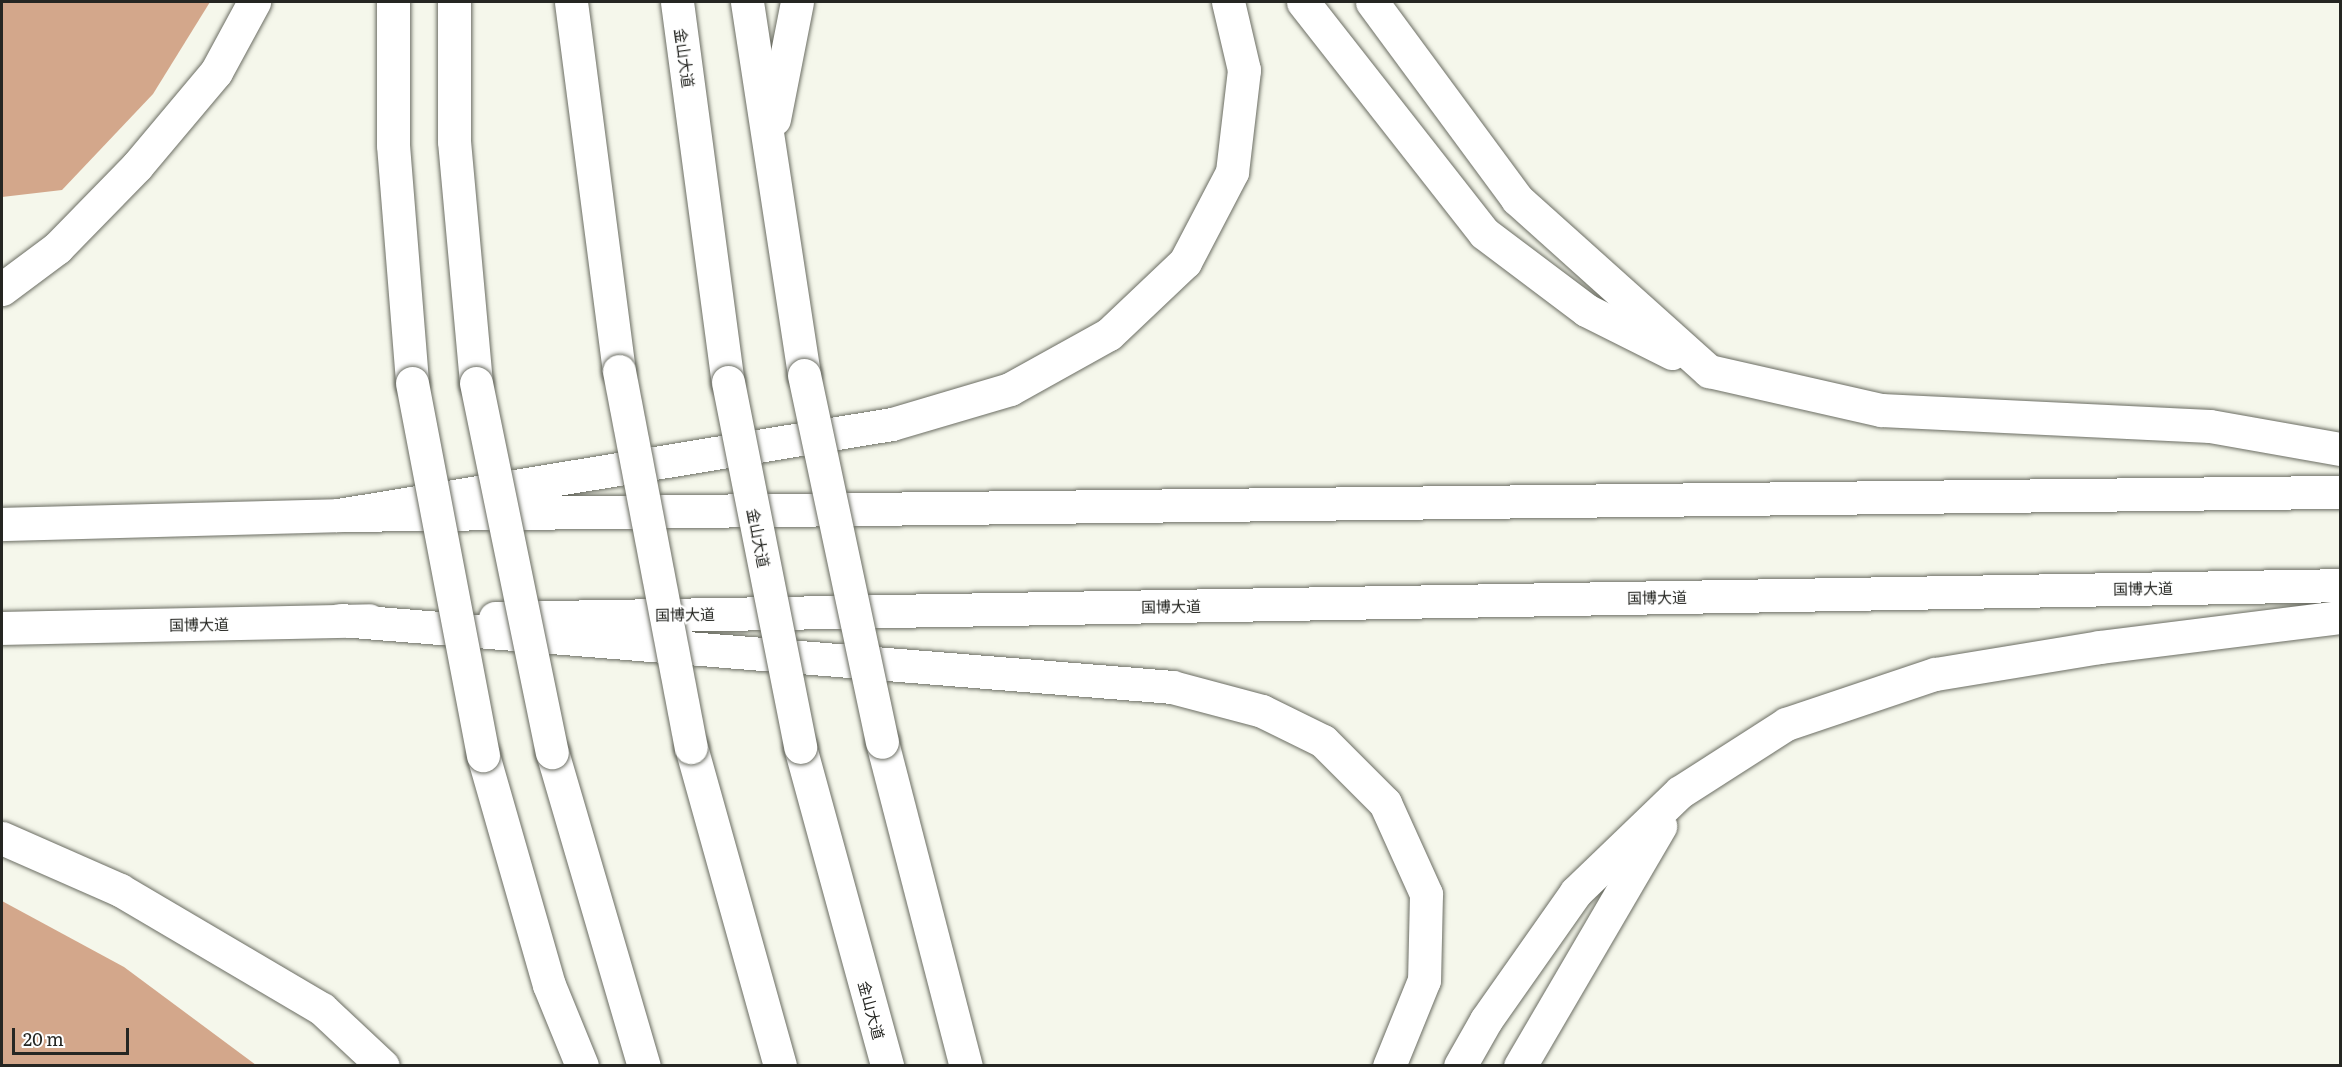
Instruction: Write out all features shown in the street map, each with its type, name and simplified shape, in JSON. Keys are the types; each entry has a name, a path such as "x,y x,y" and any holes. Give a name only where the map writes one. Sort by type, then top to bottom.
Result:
{"main road":[{"path":"2,289 57,248 137,166 216,72 254,2"},
{"path":"393,2 393,145 412,383 483,755 549,985 582,1065"},
{"path":"454,2 454,141 476,383 552,752 644,1065"},
{"path":"571,2 619,371 691,747 780,1065"},
{"name":"金山大道","path":"677,2 728,382 800,747 887,1065"},
{"path":"747,2 768,153 804,375 882,742 966,1065"},
{"path":"768,153 797,2"},
{"path":"338,515 892,424 1010,389 1109,334 1185,262 1232,172 1244,70 1228,2"},
{"path":"1303,2 1484,233 1586,310 1709,371 1881,410 2210,426 2340,449"},
{"path":"1372,2 1517,199 1709,371"},
{"path":"2,524 338,515 2340,492"},
{"name":"国博大道","path":"2,628 2340,585"},
{"path":"1461,1065 1486,1020 1576,892 1680,792 1786,724 1935,674 2099,647 2340,617"},
{"path":"340,621 1172,687 1262,711 1323,741 1385,803 1426,894 1424,980 1389,1065"},
{"path":"1520,1065 1680,792"},
{"path":"2,838 120,890 322,1009 383,1065"},
{"path":"957,1035 987,1065"}],"shaded area":[{"path":"2,2 210,2 153,94 62,190 2,197"},
{"path":"2,901 124,967 256,1065 2,1065"}]}
